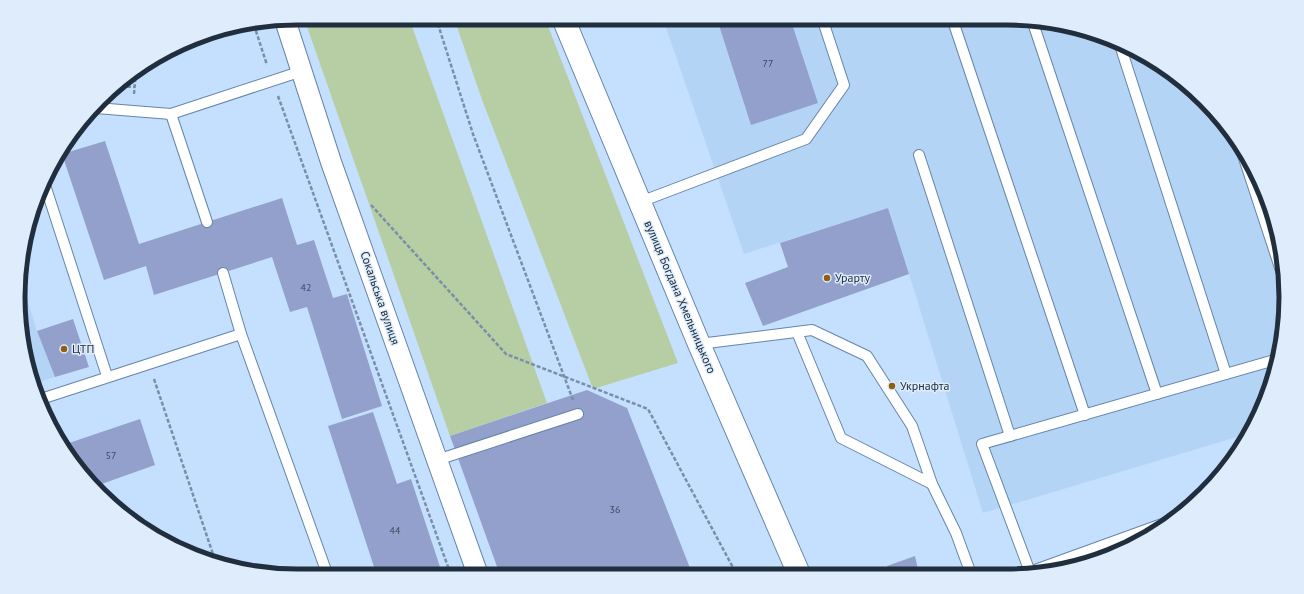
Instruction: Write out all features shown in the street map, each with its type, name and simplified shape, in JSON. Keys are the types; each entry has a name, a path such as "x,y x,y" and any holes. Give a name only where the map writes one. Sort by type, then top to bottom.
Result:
{"street":[{"name":"вулиця Богдана Хмельницького","path":"566,25 699,344 797,569"},
{"name":"Сокальська вулиця","path":"287,26 331,162 476,569"}],"lane":[{"path":"640,202 806,139 844,85 824,25"},
{"path":"954,25 1085,415"},
{"path":"1034,27 1157,394"},
{"path":"1122,51 1226,374"},
{"path":"102,108 170,114 302,71"},
{"path":"170,114 207,222"},
{"path":"919,155 1010,436"},
{"path":"1249,172 1276,256"},
{"path":"47,191 107,376"},
{"path":"223,273 241,334 325,569"},
{"path":"699,344 812,330 867,356 912,426 932,484 956,533 969,569"},
{"path":"796,332 841,438 932,484"},
{"path":"44,397 241,334"},
{"path":"1025,568 982,444 1271,361"},
{"path":"437,460 578,414"},
{"path":"1044,567 1150,529"}],"path":[{"path":"438,25 473,134 578,414"},
{"path":"255,28 448,569"},
{"path":"132,111 135,78"},
{"path":"124,86 134,87"},
{"path":"368,202 506,354 648,409 735,569"},
{"path":"149,363 214,556"}],"shaded area":[{"path":"665,25 1007,25 1043,27 1094,39 1143,61 1173,81 1186,92 1223,131 1243,161 1251,177 1265,210 1270,227 1277,261 1279,297 1277,333 1265,384 1241,436 983,513 888,208 744,254"},
{"path":"25,294 37,331 55,377 38,382 27,333"}],"green space":[{"path":"306,25 412,25 547,403 450,436"},
{"path":"456,25 548,25 678,363 593,389 481,97"}],"building":[{"path":"719,25 792,25 818,103 751,125"},
{"path":"105,141 139,244 282,198 297,245 314,240 333,298 347,294 382,406 342,419 307,307 290,312 272,257 154,295 146,266 104,280 63,158 67,153"},
{"name":"Урарту","path":"888,208 909,274 763,326 745,283 788,267 780,243"},
{"name":"ЦТП","path":"73,319 89,367 55,377 37,331"},
{"path":"587,390 627,408 690,568 498,569 450,436"},
{"path":"373,412 397,484 411,479 441,569 375,569 328,426"},
{"path":"140,419 155,465 100,484 81,463 68,443"},
{"path":"915,556 918,569 888,569 887,566"}],"place":[{"name":"Урарту","path":"827,278"},
{"name":"ЦТП","path":"64,349"},
{"name":"Укрнафта","path":"892,386"}]}
